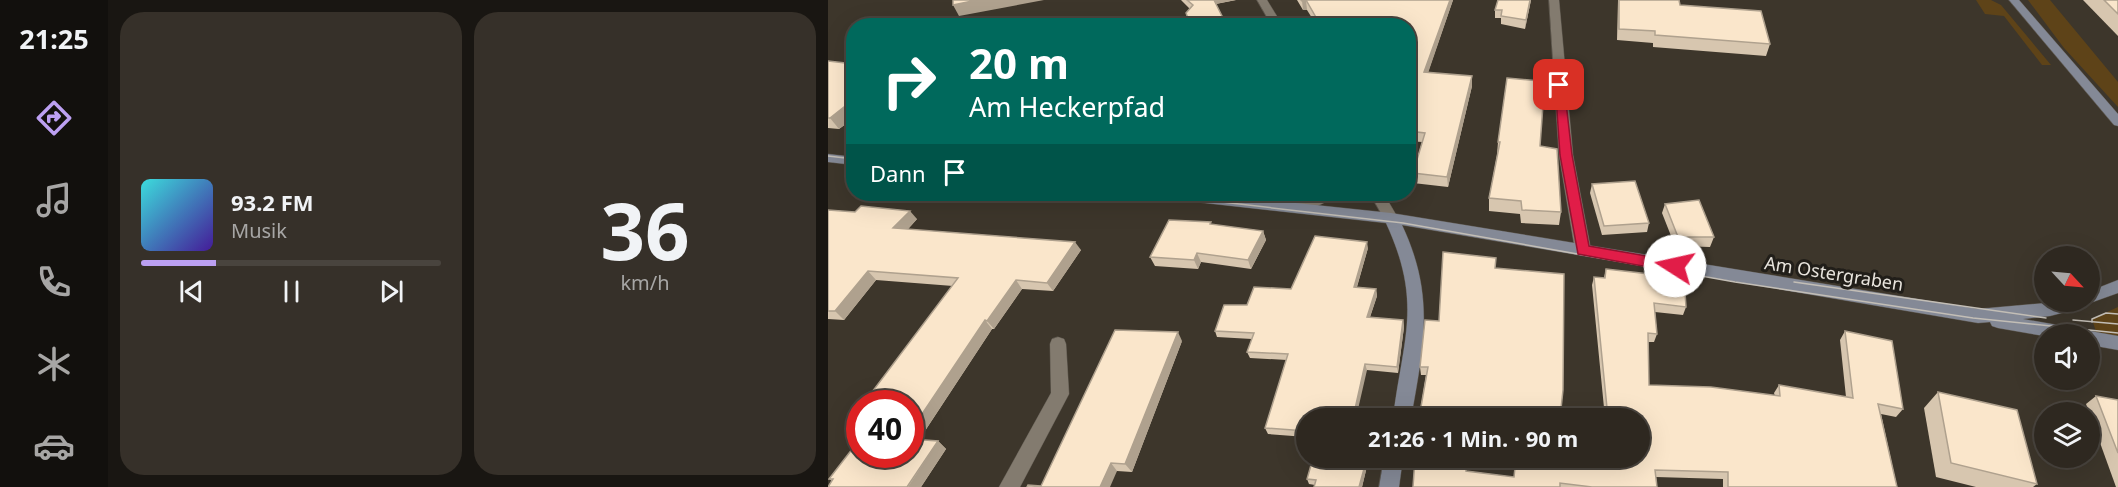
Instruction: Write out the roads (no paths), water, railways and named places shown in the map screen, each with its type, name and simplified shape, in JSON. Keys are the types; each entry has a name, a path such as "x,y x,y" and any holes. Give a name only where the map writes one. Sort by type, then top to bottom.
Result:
{"street":[{"path":"1262,0 1273,18"},
{"path":"1554,0 1566,155 1583,250"},
{"path":"2014,0 2118,122"},
{"path":"828,158 846,160"},
{"name":"Am Ostergraben","path":"1240,201 1391,218 1978,316 2034,311"},
{"path":"1300,207 1314,201"},
{"path":"1381,201 1405,247 1417,298 1418,332 1404,408"},
{"path":"2100,293 2118,286"},
{"path":"1978,316 2034,327"},
{"path":"2100,340 2118,343"},
{"path":"1009,487 1060,394 1058,344"},
{"path":"1389,487 1392,468"}],"tram line":[{"path":"828,156 846,158"},
{"path":"1213,201 1403,223 1735,282 1973,318 2118,333"},
{"path":"1794,282 2046,318"},
{"path":"2092,322 2092,319 2106,313 2118,314"},
{"path":"2073,320 2092,322"},
{"path":"2092,322 2118,324"}]}
